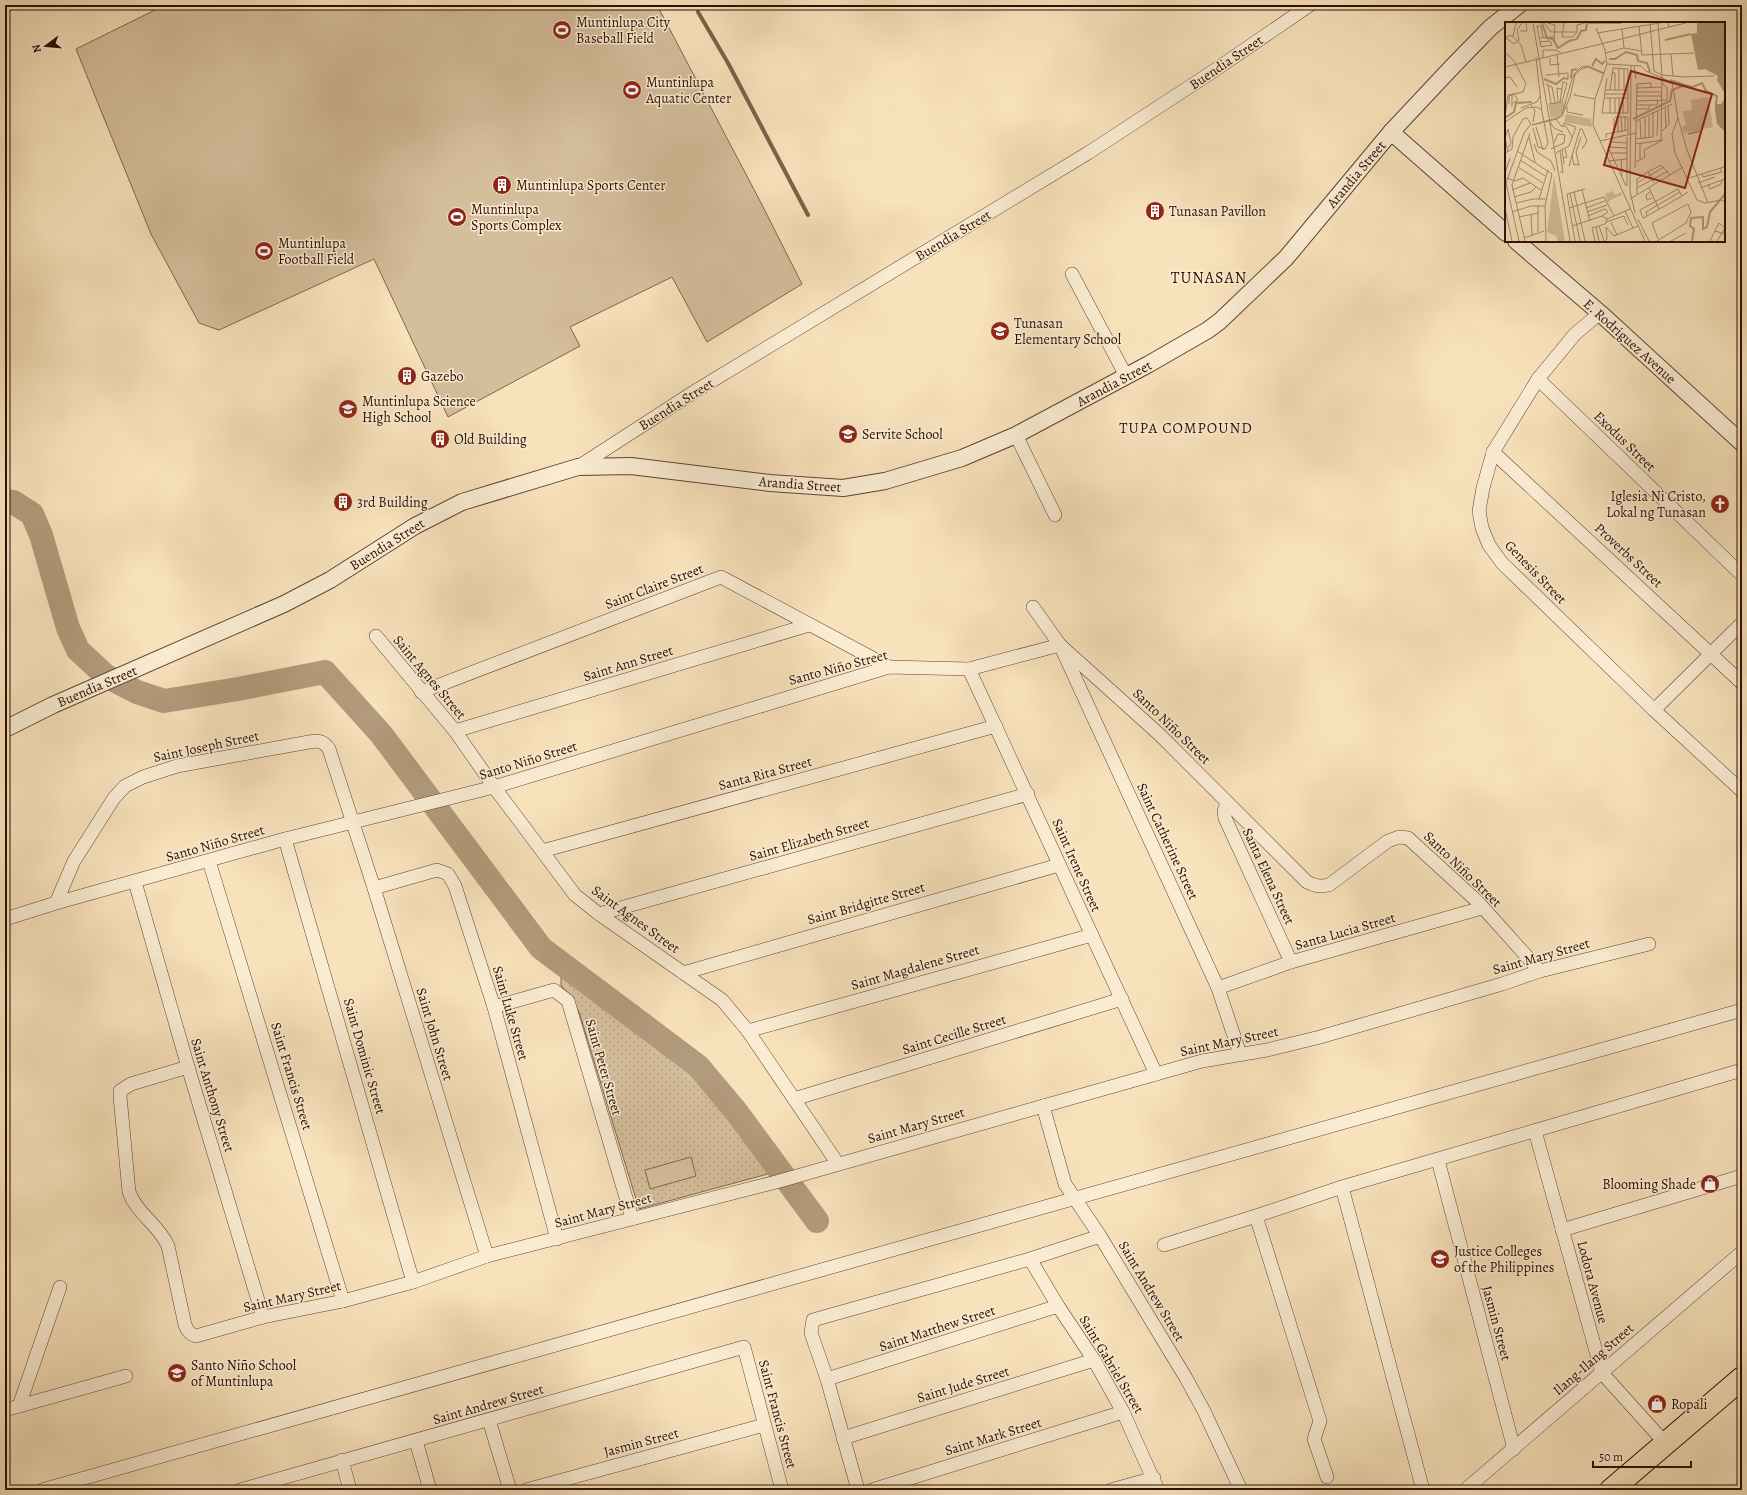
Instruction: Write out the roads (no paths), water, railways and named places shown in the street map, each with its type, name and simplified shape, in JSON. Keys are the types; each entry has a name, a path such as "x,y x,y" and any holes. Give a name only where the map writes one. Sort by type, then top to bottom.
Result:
{"highway":[{"path":"1611,1490 1742,1378"}],"street":[{"name":"Buendia Street","path":"5,729 53,705 266,612 317,587 415,526 450,507 508,487 578,467 697,390 1088,153 1209,74 1310,5"},
{"name":"Arandia Street","path":"578,467 631,466 770,483 843,488 885,481 935,467 980,451 1016,435 1208,330 1230,312 1286,258 1391,132 1491,27 1519,5"},
{"path":"1391,132 1505,232"},
{"name":"E. Rodriguez Avenue","path":"1517,242 1600,313 1742,443"},
{"path":"1072,274 1126,376"},
{"name":"Genesis Street","path":"1600,313 1575,334 1538,379 1493,452 1483,488 1479,511 1482,528 1489,545 1502,563 1654,710 1742,791"},
{"name":"Exodus Street","path":"1538,379 1742,575"},
{"path":"1016,435 1054,515"},
{"name":"Proverbs Street","path":"1493,452 1742,683"},
{"name":"Saint Claire Street","path":"421,692 721,577 809,626 889,667"},
{"path":"1033,607 1060,645"},
{"path":"1654,710 1742,623"},
{"name":"Saint Ann Street","path":"455,732 809,626"},
{"name":"Saint Agnes Street","path":"376,636 455,732 494,787 575,895 599,914 722,1000 748,1031 838,1164"},
{"name":"Santo Niño Street","path":"5,919 56,903 136,882 285,839 494,787 889,667 970,669 1060,645 1160,735 1307,882 1322,887 1335,882 1388,841 1396,837 1408,838 1482,908 1540,971"},
{"name":"Saint Catherine Street","path":"1060,645 1218,988 1240,1054"},
{"name":"Saint Irene Street","path":"970,669 1156,1074"},
{"name":"Santa Rita Street","path":"542,851 996,726"},
{"name":"Saint Joseph Street","path":"56,903 74,861 114,798 125,786 143,777 178,766 318,740 324,743 329,749 352,822"},
{"name":"Saint Elizabeth Street","path":"599,914 1028,794"},
{"name":"Santa Elena Street","path":"1227,803 1224,811 1225,818 1291,962"},
{"name":"Saint John Street","path":"352,822 374,888 487,1256"},
{"name":"Saint Dominic Street","path":"285,839 413,1282"},
{"name":"Saint Francis Street","path":"209,861 344,1301"},
{"name":"Saint Bridgitte Street","path":"683,972 1059,865"},
{"name":"Saint Luke Street","path":"374,888 437,870 448,874 455,886 494,1007 557,1238"},
{"name":"Saint Anthony Street","path":"136,882 188,1067 263,1318"},
{"name":"Santa Lucia Street","path":"1218,988 1291,962 1340,950 1482,908"},
{"name":"Saint Magdalene Street","path":"748,1031 1092,935"},
{"name":"Saint Mary Street","path":"188,1067 131,1084 120,1091 120,1096 129,1192 132,1201 157,1228 166,1241 185,1326 191,1335 203,1335 263,1318 344,1301 413,1282 487,1256 776,1182 1202,1061 1267,1050 1320,1037 1502,984 1540,971 1649,944"},
{"name":"Saint Peter Street","path":"494,1007 554,990 568,1001 632,1218"},
{"name":"Saint Cecille Street","path":"794,1099 1122,999"},
{"path":"42,1490 1742,1010"},
{"path":"1164,1245 1342,1187 1742,1070"},
{"name":"Saint Andrew Street","path":"1043,1106 1065,1184 1077,1199 1190,1384 1241,1490"},
{"name":"Lodora Avenue","path":"1535,1131 1602,1373 1666,1444"},
{"name":"Jasmin Street","path":"1438,1160 1514,1449"},
{"path":"1562,1230 1742,1176"},
{"path":"1342,1187 1423,1490"},
{"path":"1256,1216 1320,1421 1314,1439 1327,1477"},
{"path":"858,1490 842,1438 827,1379 811,1333 813,1320 1030,1259 1100,1236"},
{"name":"Ilang-Ilang Street","path":"1465,1490 1742,1252"},
{"name":"Saint Gabriel Street","path":"1030,1259 1058,1306 1094,1360 1123,1412 1154,1478 1158,1490"},
{"path":"19,1406 60,1287"},
{"name":"Saint Matthew Street","path":"827,1379 1058,1306"},
{"name":"Saint Francis Street","path":"744,1347 782,1490"},
{"name":"Saint Andrew Street","path":"240,1490 744,1347"},
{"name":"Saint Jude Street","path":"842,1438 1094,1360"},
{"path":"5,1410 126,1376"},
{"name":"Saint Mark Street","path":"872,1490 1123,1412"},
{"path":"489,1420 510,1490"},
{"name":"Jasmin Street","path":"526,1490 764,1425"},
{"path":"416,1441 430,1490"},
{"path":"342,1460 350,1490"},
{"path":"1111,1490 1154,1478"}],"waterway":[{"path":"698,12 728,63 808,215"},
{"path":"5,501 13,502 32,514 41,535 68,628 78,650 106,676 137,692 164,701 238,689 325,672 381,734 541,948 698,1066 735,1110 817,1221"}],"place":[{"name":"Muntinlupa City Baseball Field","path":"562,30"},
{"name":"Muntinlupa Aquatic Center","path":"632,90"},
{"name":"Muntinlupa Sports Center","path":"502,185"},
{"name":"Tunasan Pavillon","path":"1155,211"},
{"name":"Muntinlupa Sports Complex","path":"457,217"},
{"name":"Muntinlupa Football Field","path":"264,251"},
{"name":"Tunasan Elementary School","path":"1000,331"},
{"name":"Gazebo","path":"407,376"},
{"name":"Muntinlupa Science High School","path":"348,409"},
{"name":"Servite School","path":"848,434"},
{"name":"Old Building","path":"440,439"},
{"name":"3rd Building","path":"343,502"},
{"name":"Iglesia Ni Cristo, Lokal ng Tunasan","path":"1720,504"},
{"name":"Blooming Shade","path":"1710,1184"},
{"name":"Justice Colleges of the Philippines","path":"1440,1259"},
{"name":"Santo Niño School of Muntinlupa","path":"177,1373"},
{"name":"Ropali","path":"1657,1404"}],"district":[{"name":"TUNASAN","path":"1209,277"},
{"name":"TUPA COMPOUND","path":"1186,428"}]}
